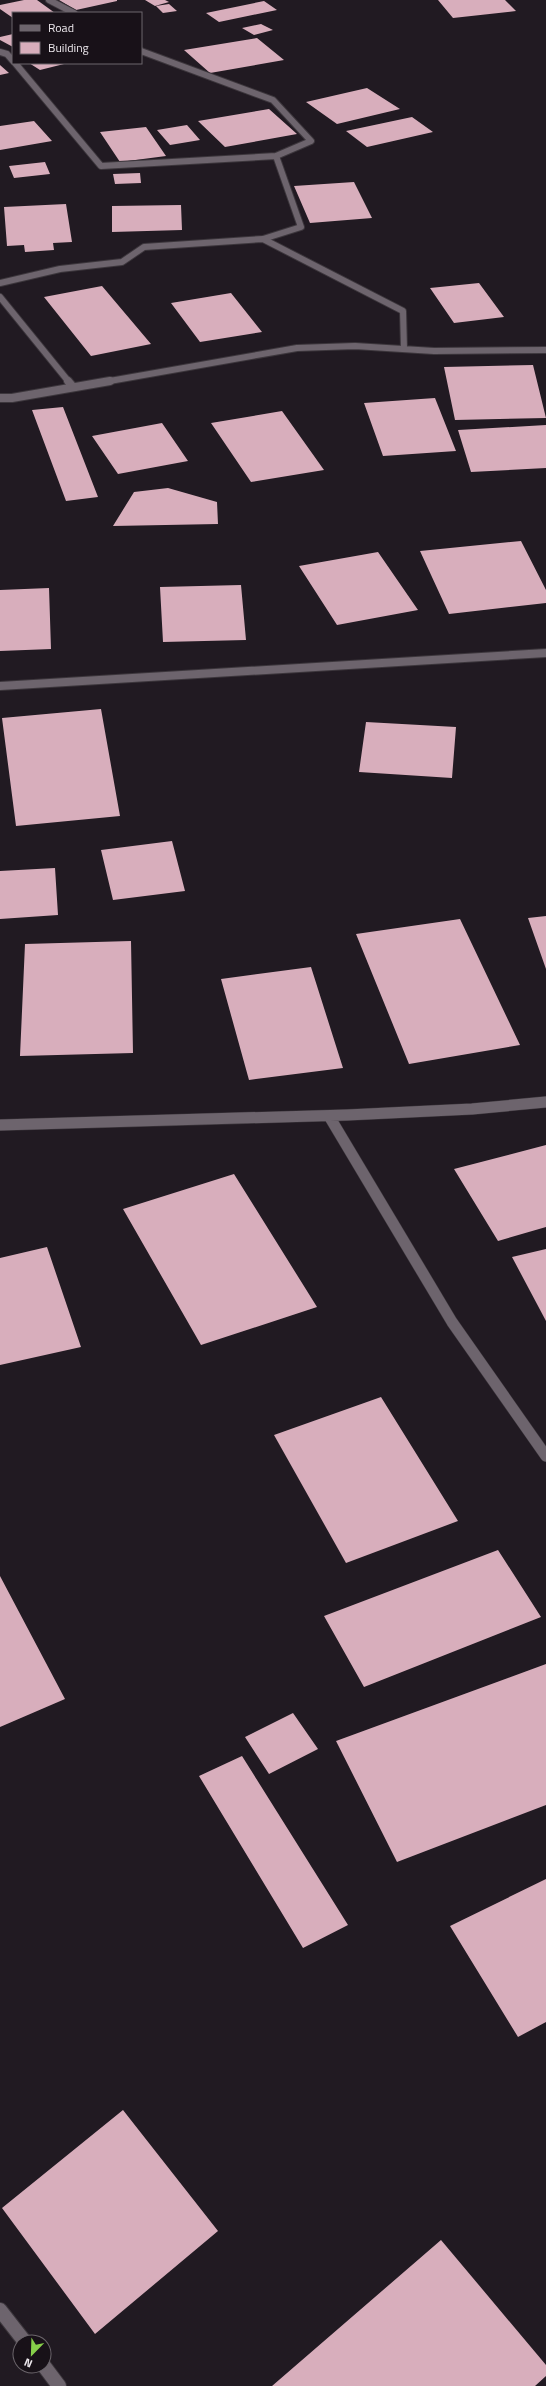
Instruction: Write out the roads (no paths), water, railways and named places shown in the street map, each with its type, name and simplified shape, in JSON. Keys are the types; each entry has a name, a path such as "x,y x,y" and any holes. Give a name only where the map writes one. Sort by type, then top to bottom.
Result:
{"street":[{"path":"49,0 72,12"},
{"path":"16,64 101,166 276,156 311,141 273,100 142,51"},
{"path":"0,52 7,54 12,60"},
{"path":"0,283 60,269 122,262 144,247 263,238 301,227 276,156"},
{"path":"263,238 403,311 404,349"},
{"path":"0,297 73,387"},
{"path":"0,398 73,387 297,348 355,346 434,351 546,350"},
{"path":"0,686 546,653"},
{"path":"0,1125 170,1122 329,1116 494,1108 546,1102"},
{"path":"329,1116 452,1322 546,1456"},
{"path":"0,2310 19,2334"},
{"path":"50,2374 59,2386"}]}
